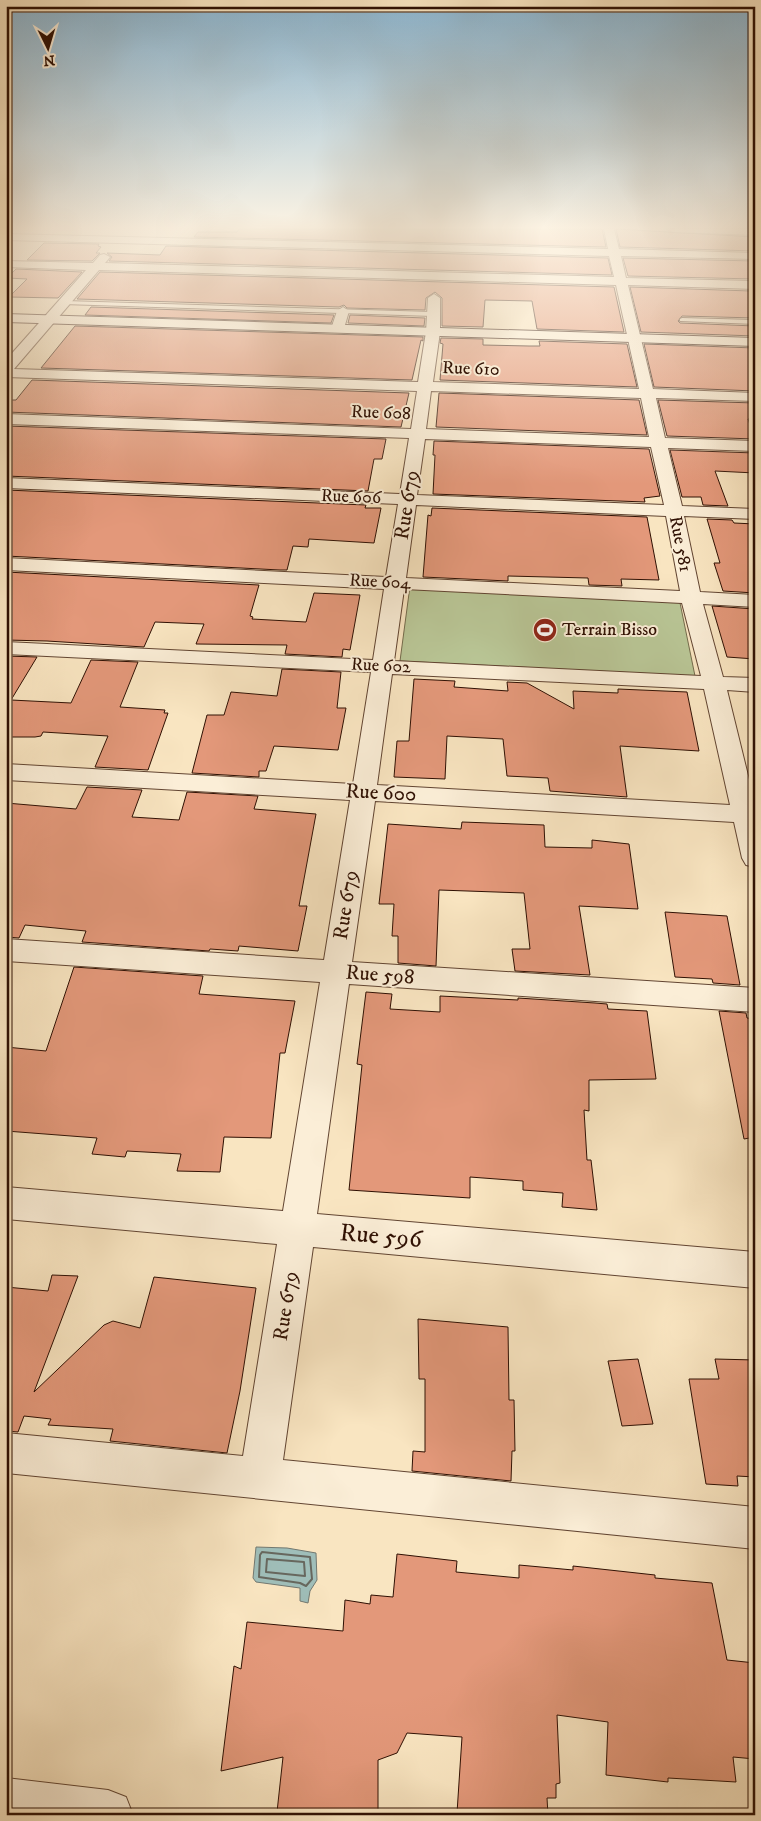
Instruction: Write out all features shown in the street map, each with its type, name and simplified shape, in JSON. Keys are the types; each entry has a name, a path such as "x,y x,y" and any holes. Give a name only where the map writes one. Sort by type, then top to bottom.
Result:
{"street":[{"path":"6,371 55,314"},
{"path":"338,329 342,314"},
{"name":"Rue 679","path":"260,1478 425,387 433,314"},
{"name":"Rue 581","path":"629,314 674,510 691,598 750,814 755,858"},
{"path":"6,318 338,329 433,323 634,338 755,342"},
{"name":"Rue 610","path":"6,371 755,397"},
{"name":"Rue 608","path":"6,419 755,446"},
{"name":"Rue 606","path":"6,482 755,514"},
{"name":"Rue 604","path":"6,564 755,601"},
{"name":"Rue 602","path":"6,648 755,685"},
{"name":"Rue 600","path":"6,772 750,814"},
{"name":"Rue 598","path":"6,950 755,1000"},
{"name":"Rue 596","path":"6,1203 755,1270"},
{"path":"6,1453 755,1528"},
{"path":"6,1802 108,1815"}],"lane":[{"path":"365,314 433,323"},
{"path":"682,320 755,322"}],"green space":[{"name":"Terrain Bisso","path":"410,586 679,598 695,676 400,661"}],"water":[{"path":"256,1547 287,1548 316,1553 317,1580 310,1591 308,1603 300,1601 300,1588 256,1582 253,1578"}],"building":[{"path":"303,314 334,315 331,323 85,315"},
{"path":"442,314 484,314 483,327 442,326"},
{"path":"534,314 620,314 624,332 537,329"},
{"path":"637,314 755,314 755,318 682,316 678,321 680,323 755,326 755,336 641,332"},
{"path":"350,315 425,318 424,326 348,323"},
{"path":"75,326 423,337 423,341 421,340 412,380 41,368"},
{"path":"441,338 483,339 483,345 540,346 539,341 627,344 637,387 440,380 443,344 440,343"},
{"path":"644,344 755,348 755,391 654,387"},
{"path":"32,380 409,393 401,427 6,412 6,400 16,400"},
{"path":"439,393 639,400 647,435 436,427"},
{"path":"658,400 755,403 755,419 748,419 755,439 667,436"},
{"path":"6,426 386,439 382,459 374,459 368,491 6,476"},
{"path":"434,441 649,449 660,496 644,498 645,502 433,494"},
{"path":"670,450 755,453 755,473 715,471 728,506 703,505 701,497 682,497"},
{"path":"6,490 366,505 365,508 381,508 374,543 309,539 308,547 293,546 287,570 280,570 6,556"},
{"path":"432,508 647,517 659,580 621,579 622,586 589,585 588,578 508,576 508,581 423,577 428,515 431,516"},
{"path":"707,519 732,520 734,523 755,524 755,593 723,591 714,563 720,563"},
{"path":"6,572 259,585 250,616 253,617 252,619 306,622 314,593 360,595 350,650 343,649 342,657 285,654 287,645 196,644 204,624 155,622 144,647 6,640"},
{"path":"712,606 755,609 755,659 727,657"},
{"path":"6,656 37,657 11,700 71,703 91,660 138,662 120,707 165,710 164,713 168,713 148,770 95,767 108,736 43,732 41,736 35,737 6,737"},
{"path":"282,669 341,672 337,708 346,708 338,750 274,746 266,771 259,771 259,777 192,773 207,715 224,715 231,692 277,696"},
{"path":"414,679 455,681 454,687 508,691 507,682 527,683 574,709 573,691 618,693 618,689 687,692 699,751 620,746 627,797 550,791 548,778 507,776 503,739 447,736 445,779 394,777 397,741 409,741"},
{"path":"87,787 142,790 132,817 179,820 187,792 258,796 254,809 316,814 299,906 307,906 298,951 239,946 238,951 210,949 209,951 82,942 86,931 25,925 19,938 6,937 6,803 76,809"},
{"path":"462,822 544,825 545,847 592,848 592,840 629,844 638,909 579,906 590,975 515,971 512,949 530,949 524,893 439,890 436,966 398,963 398,936 392,936 394,904 379,904 388,824 461,829"},
{"path":"665,912 727,916 740,985 713,983 712,979 675,977"},
{"path":"74,967 203,976 199,994 295,1001 285,1053 280,1053 271,1138 224,1137 220,1172 177,1171 181,1154 127,1151 125,1157 92,1154 97,1138 6,1131 6,1047 46,1051"},
{"path":"366,992 392,994 390,1009 440,1012 440,996 518,1000 518,998 595,1003 607,1004 608,1009 647,1011 656,1079 589,1080 589,1111 584,1110 587,1160 591,1160 597,1210 562,1207 563,1193 523,1190 523,1181 470,1177 470,1198 349,1190 362,1065 357,1064"},
{"path":"719,1011 746,1013 747,1018 755,1019 755,1137 744,1139"},
{"path":"52,1275 78,1276 34,1392 104,1325 113,1321 140,1328 154,1277 256,1288 240,1391 227,1453 110,1441 113,1429 48,1425 51,1419 24,1416 18,1432 6,1431 6,1287 48,1291"},
{"path":"418,1319 508,1327 509,1400 514,1400 515,1451 512,1451 511,1481 412,1471 413,1451 425,1452 425,1379 419,1379"},
{"path":"638,1359 653,1424 622,1426 608,1361"},
{"path":"715,1359 755,1360 755,1477 737,1476 738,1486 706,1484 689,1379 719,1379"},
{"path":"397,1554 457,1561 456,1572 519,1578 519,1565 573,1570 573,1566 655,1575 655,1578 712,1583 727,1660 755,1663 755,1759 733,1757 736,1782 668,1778 668,1782 606,1775 608,1722 557,1715 560,1783 556,1784 556,1798 547,1798 548,1815 457,1813 462,1737 407,1733 397,1753 378,1760 378,1815 301,1815 277,1812 283,1757 221,1771 234,1666 241,1669 247,1622 343,1631 345,1600 370,1604 371,1595 393,1597"}],"place":[{"name":"Terrain Bisso","path":"545,630"}]}
